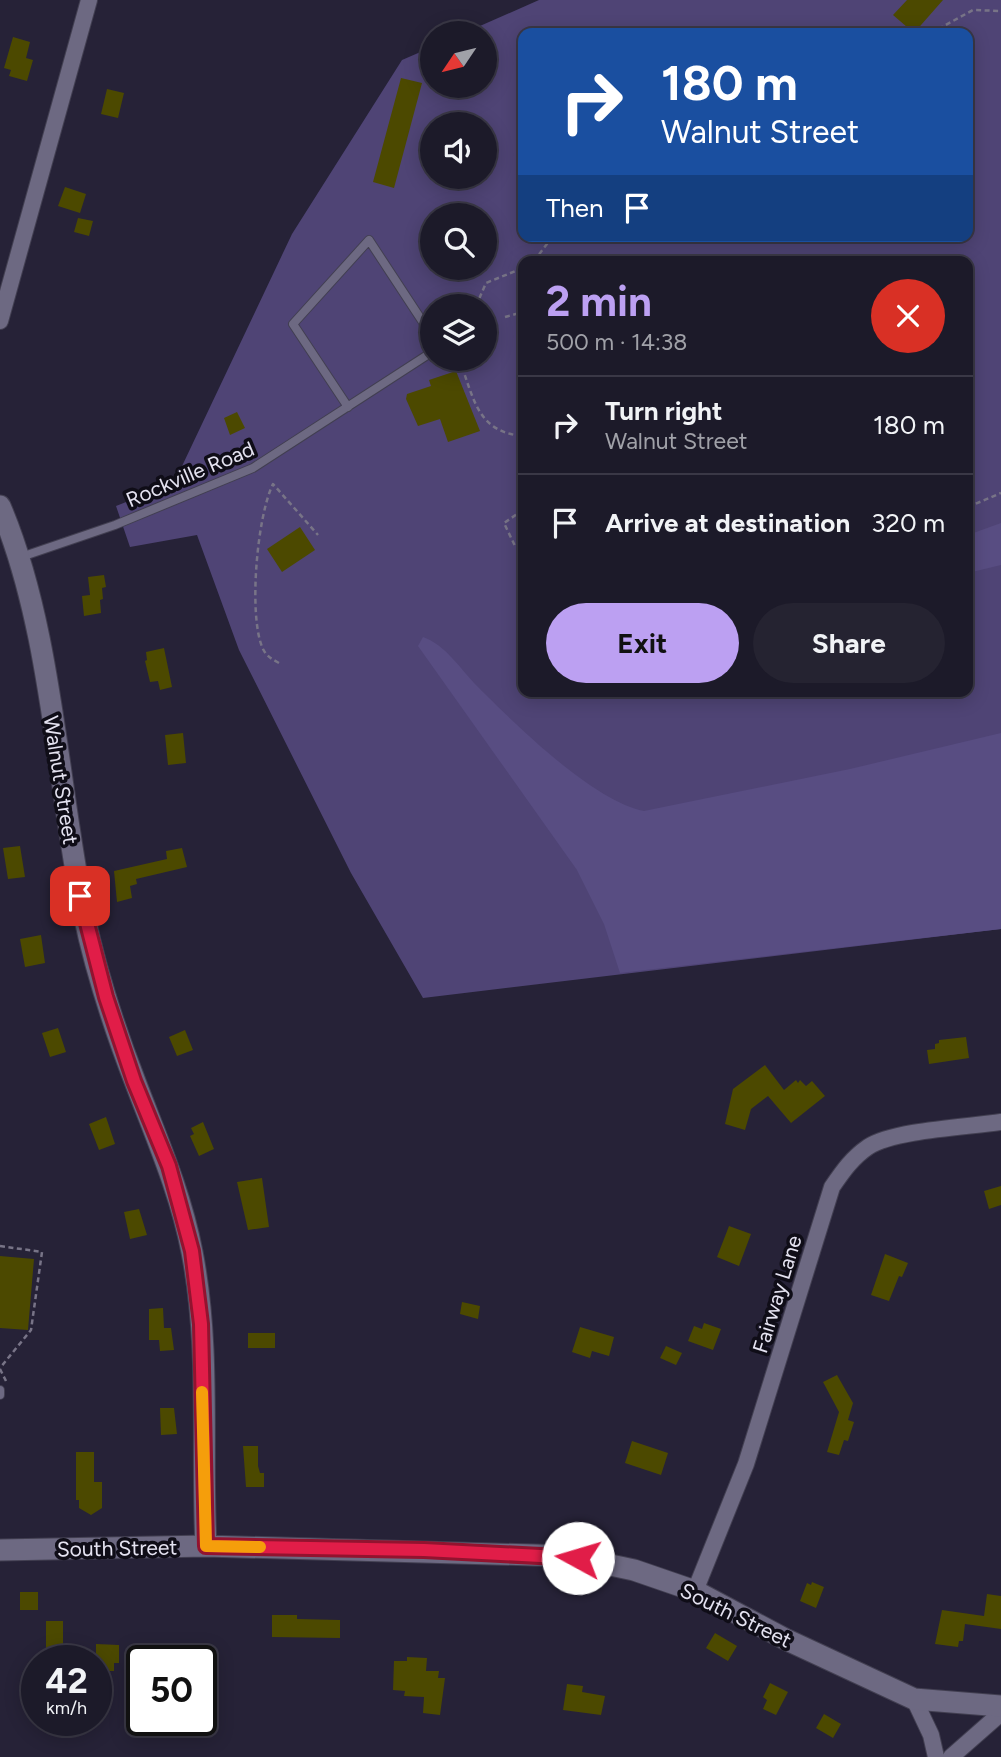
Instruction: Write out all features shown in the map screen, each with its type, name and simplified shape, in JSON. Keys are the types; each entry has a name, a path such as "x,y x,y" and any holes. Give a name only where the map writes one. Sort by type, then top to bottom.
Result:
{"street":[{"path":"0,321 89,0"},
{"name":"Walnut Street","path":"0,506 20,557 49,705 85,918 134,1081 169,1166 192,1251 201,1324 206,1546"},
{"name":"Fairway Lane","path":"695,1591 747,1464 832,1187 847,1164 871,1146 906,1136 1001,1122"},
{"name":"South Street","path":"0,1550 206,1546 568,1556 634,1570 695,1591 785,1639 914,1699 1001,1706"},
{"path":"914,1699 931,1735 936,1757"},
{"path":"951,1757 971,1736 1001,1713"}],"lane":[{"path":"348,407 293,324 369,240 420,318"},
{"name":"Rockville Road","path":"20,557 115,525 243,474 420,360"},
{"path":"0,1390 0,1395"}],"path":[{"path":"940,28 973,10 1001,11"},
{"path":"538,256 548,242"},
{"path":"481,294 486,283 518,270"},
{"path":"505,317 518,313"},
{"path":"464,371 488,424 505,435 518,436"},
{"path":"279,663 270,658 261,643 257,592 258,544 265,502 272,484 318,534"},
{"path":"973,505 1001,493"},
{"path":"518,513 504,523 518,549"},
{"path":"0,1246 42,1252 31,1330 0,1368"}],"shaded area":[{"path":"539,0 1001,0 1001,929 423,998 351,873 239,650 197,535 130,547 116,506 174,483 292,234 402,60 420,52 420,98 497,98 497,21 491,21"},
{"path":"1001,523 1001,565 973,572 973,533"},
{"path":"423,637 446,652 494,703 556,760 602,793 644,811 850,769 1001,733 1001,929 620,973 604,924 577,870 418,646"}],"building":[{"path":"907,0 943,0 918,28 908,28 893,15"},
{"path":"13,37 30,42 26,58 33,60 27,81 9,76 11,70 4,68"},
{"path":"401,78 420,83 394,188 373,182"},
{"path":"107,89 124,93 118,118 101,114"},
{"path":"65,187 86,194 80,213 58,206"},
{"path":"78,218 93,221 89,236 74,232"},
{"path":"456,371 480,431 448,442 440,419 418,426 406,399 407,394 431,386 429,380"},
{"path":"237,412 245,428 230,435 224,418"},
{"path":"300,527 315,550 282,572 267,549"},
{"path":"104,575 106,587 102,588 101,613 84,616 82,596 90,595 88,577"},
{"path":"164,648 172,687 160,690 158,681 150,682 145,661 146,652"},
{"path":"183,733 186,763 168,765 165,735"},
{"path":"20,846 25,877 8,879 3,848"},
{"path":"182,848 187,867 136,879 137,884 130,886 132,898 117,902 114,871 167,859 166,851"},
{"path":"41,935 45,963 25,967 20,939"},
{"path":"58,1028 66,1052 50,1057 42,1033"},
{"path":"185,1030 193,1050 177,1056 169,1037"},
{"path":"966,1037 969,1058 929,1064 927,1050 935,1049 939,1040"},
{"path":"765,1065 784,1090 796,1080 806,1086 812,1081 825,1096 791,1123 768,1096 751,1109 745,1130 725,1124 733,1089"},
{"path":"106,1117 115,1144 99,1150 89,1124"},
{"path":"203,1122 214,1149 199,1156 190,1136 194,1134 191,1128"},
{"path":"262,1178 269,1227 248,1230 237,1182"},
{"path":"1001,1186 1001,1205 989,1209 984,1191"},
{"path":"139,1209 147,1235 130,1239 124,1212"},
{"path":"729,1226 751,1234 739,1266 717,1257"},
{"path":"885,1254 908,1263 902,1277 899,1276 889,1301 871,1295"},
{"path":"0,1256 34,1259 28,1330 0,1328"},
{"path":"462,1302 480,1306 478,1319 460,1314"},
{"path":"163,1308 164,1328 171,1328 174,1350 160,1351 159,1340 149,1340 149,1309"},
{"path":"704,1323 721,1329 713,1350 688,1341 694,1326 702,1329"},
{"path":"580,1327 614,1337 609,1356 592,1351 590,1358 572,1352"},
{"path":"248,1333 275,1333 275,1348 248,1348"},
{"path":"666,1346 682,1353 676,1365 660,1358"},
{"path":"837,1375 853,1403 848,1420 854,1422 848,1441 844,1440 839,1455 827,1452 839,1412 823,1382"},
{"path":"160,1408 174,1408 177,1434 161,1435"},
{"path":"632,1441 668,1453 661,1475 625,1463"},
{"path":"243,1446 258,1446 258,1466 260,1473 264,1473 264,1487 246,1487"},
{"path":"76,1452 94,1452 94,1482 102,1482 102,1508 91,1515 79,1508 79,1500 76,1500"},
{"path":"812,1582 824,1587 816,1608 800,1601 807,1583 811,1585"},
{"path":"20,1592 38,1592 38,1610 20,1610"},
{"path":"987,1594 1001,1596 1001,1629 965,1624 963,1641 959,1641 958,1647 935,1644 942,1610 984,1616"},
{"path":"272,1615 297,1615 297,1619 340,1620 340,1638 272,1637"},
{"path":"46,1621 63,1621 63,1645 46,1645"},
{"path":"715,1633 737,1646 728,1661 706,1648"},
{"path":"96,1644 119,1645 119,1663 114,1663 114,1671 112,1645"},
{"path":"407,1657 427,1658 426,1671 439,1671 438,1678 445,1678 440,1715 423,1713 424,1697 404,1696 405,1691 393,1690 394,1661 407,1661"},
{"path":"770,1683 788,1692 776,1715 763,1709 767,1700 763,1697"},
{"path":"567,1684 583,1686 582,1692 605,1696 601,1715 563,1710"},
{"path":"824,1714 841,1724 833,1738 816,1728"}],"slow traffic":[{"path":"202,1392 202,1474 206,1546 260,1547"}],"route":[{"path":"80,896 106,997 134,1081 169,1166 192,1251 201,1324 202,1474 206,1546 424,1550 578,1558"}]}
